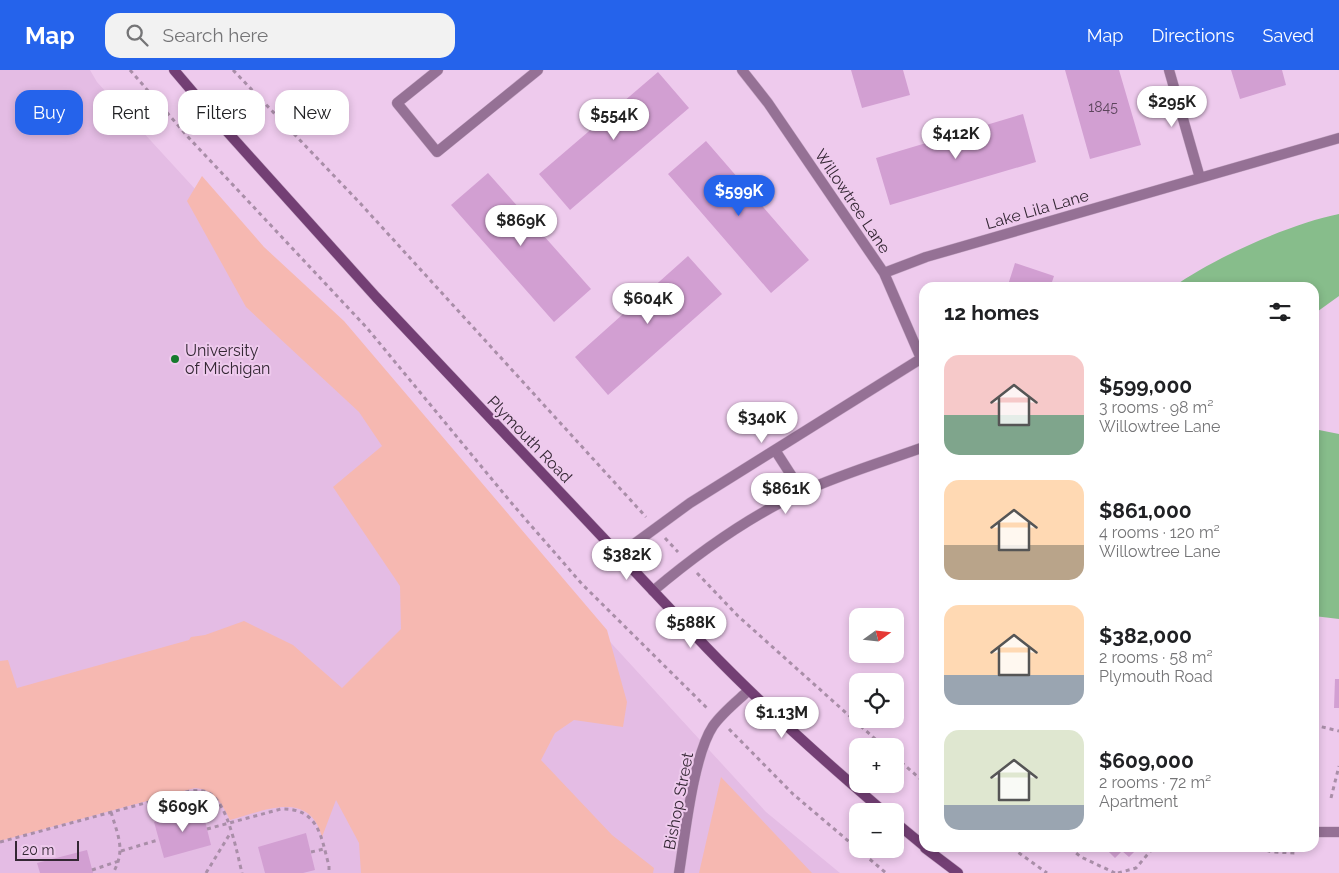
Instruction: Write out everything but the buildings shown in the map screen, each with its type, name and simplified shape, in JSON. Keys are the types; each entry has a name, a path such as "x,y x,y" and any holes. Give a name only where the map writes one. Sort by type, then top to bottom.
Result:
{"main road":[{"name":"Plymouth Road","path":"174,70 376,297 653,591 748,690 832,768 874,803"},
{"path":"904,830 919,843"},
{"path":"931,852 958,873"}],"street":[{"path":"438,70 397,104 437,152 538,70"},
{"name":"Willowtree Lane","path":"742,70 768,103 884,273 919,352"},
{"path":"1169,70 1200,178"},
{"name":"Lake Lila Lane","path":"884,273 926,257 1339,138"},
{"name":"Willowtree Lane","path":"619,555 690,503 919,363"},
{"path":"653,591 687,562 744,524 802,492 919,449"},
{"path":"775,450 802,492"},
{"name":"Bishop Street","path":"679,873 696,774 712,727 748,690"},
{"path":"1319,832 1339,832"}],"path":[{"path":"130,70 189,138 367,328 514,506 582,584 793,794 886,873"},
{"path":"233,70 359,202 738,616 874,738"},
{"path":"1319,726 1339,731"},
{"path":"904,765 919,778"},
{"path":"1332,798 1339,766"},
{"path":"0,842 190,791 200,790 211,794 218,802 228,823 242,873"},
{"path":"207,829 281,809 292,808 304,812 318,828 329,873"},
{"path":"111,812 121,851 119,861 113,873"},
{"path":"206,873 231,832"},
{"path":"121,851 158,840"},
{"path":"311,852 324,850"},
{"path":"1018,852 1047,873"},
{"path":"1075,852 1081,857 1117,873 1136,868 1150,852"},
{"path":"1272,852 1295,853"},
{"path":"92,870 119,861"}],"shaded area":[{"name":"University of Michigan","path":"0,70 90,70 104,90 93,90 93,135 146,135 766,812 840,873 0,873"},
{"path":"202,176 264,247 344,321 607,630 627,702 623,727 574,720 555,733 541,760 612,835 654,868 653,873 361,873 359,843 336,800 322,837 316,822 307,813 296,808 271,809 230,820 221,803 213,795 202,789 195,788 0,841 0,661 8,660 17,688 189,640 191,637 205,635 244,621 293,645 342,688 401,629 400,586 333,487 382,446 359,412 246,307 187,201"},
{"path":"1339,214 1339,296 1319,310 1319,282 1181,282 1209,265 1253,243 1319,219"},
{"path":"1319,430 1339,434 1339,619 1319,617"},
{"path":"721,777 812,873 699,873"}],"place":[{"name":"University of Michigan","path":"175,359"}]}
